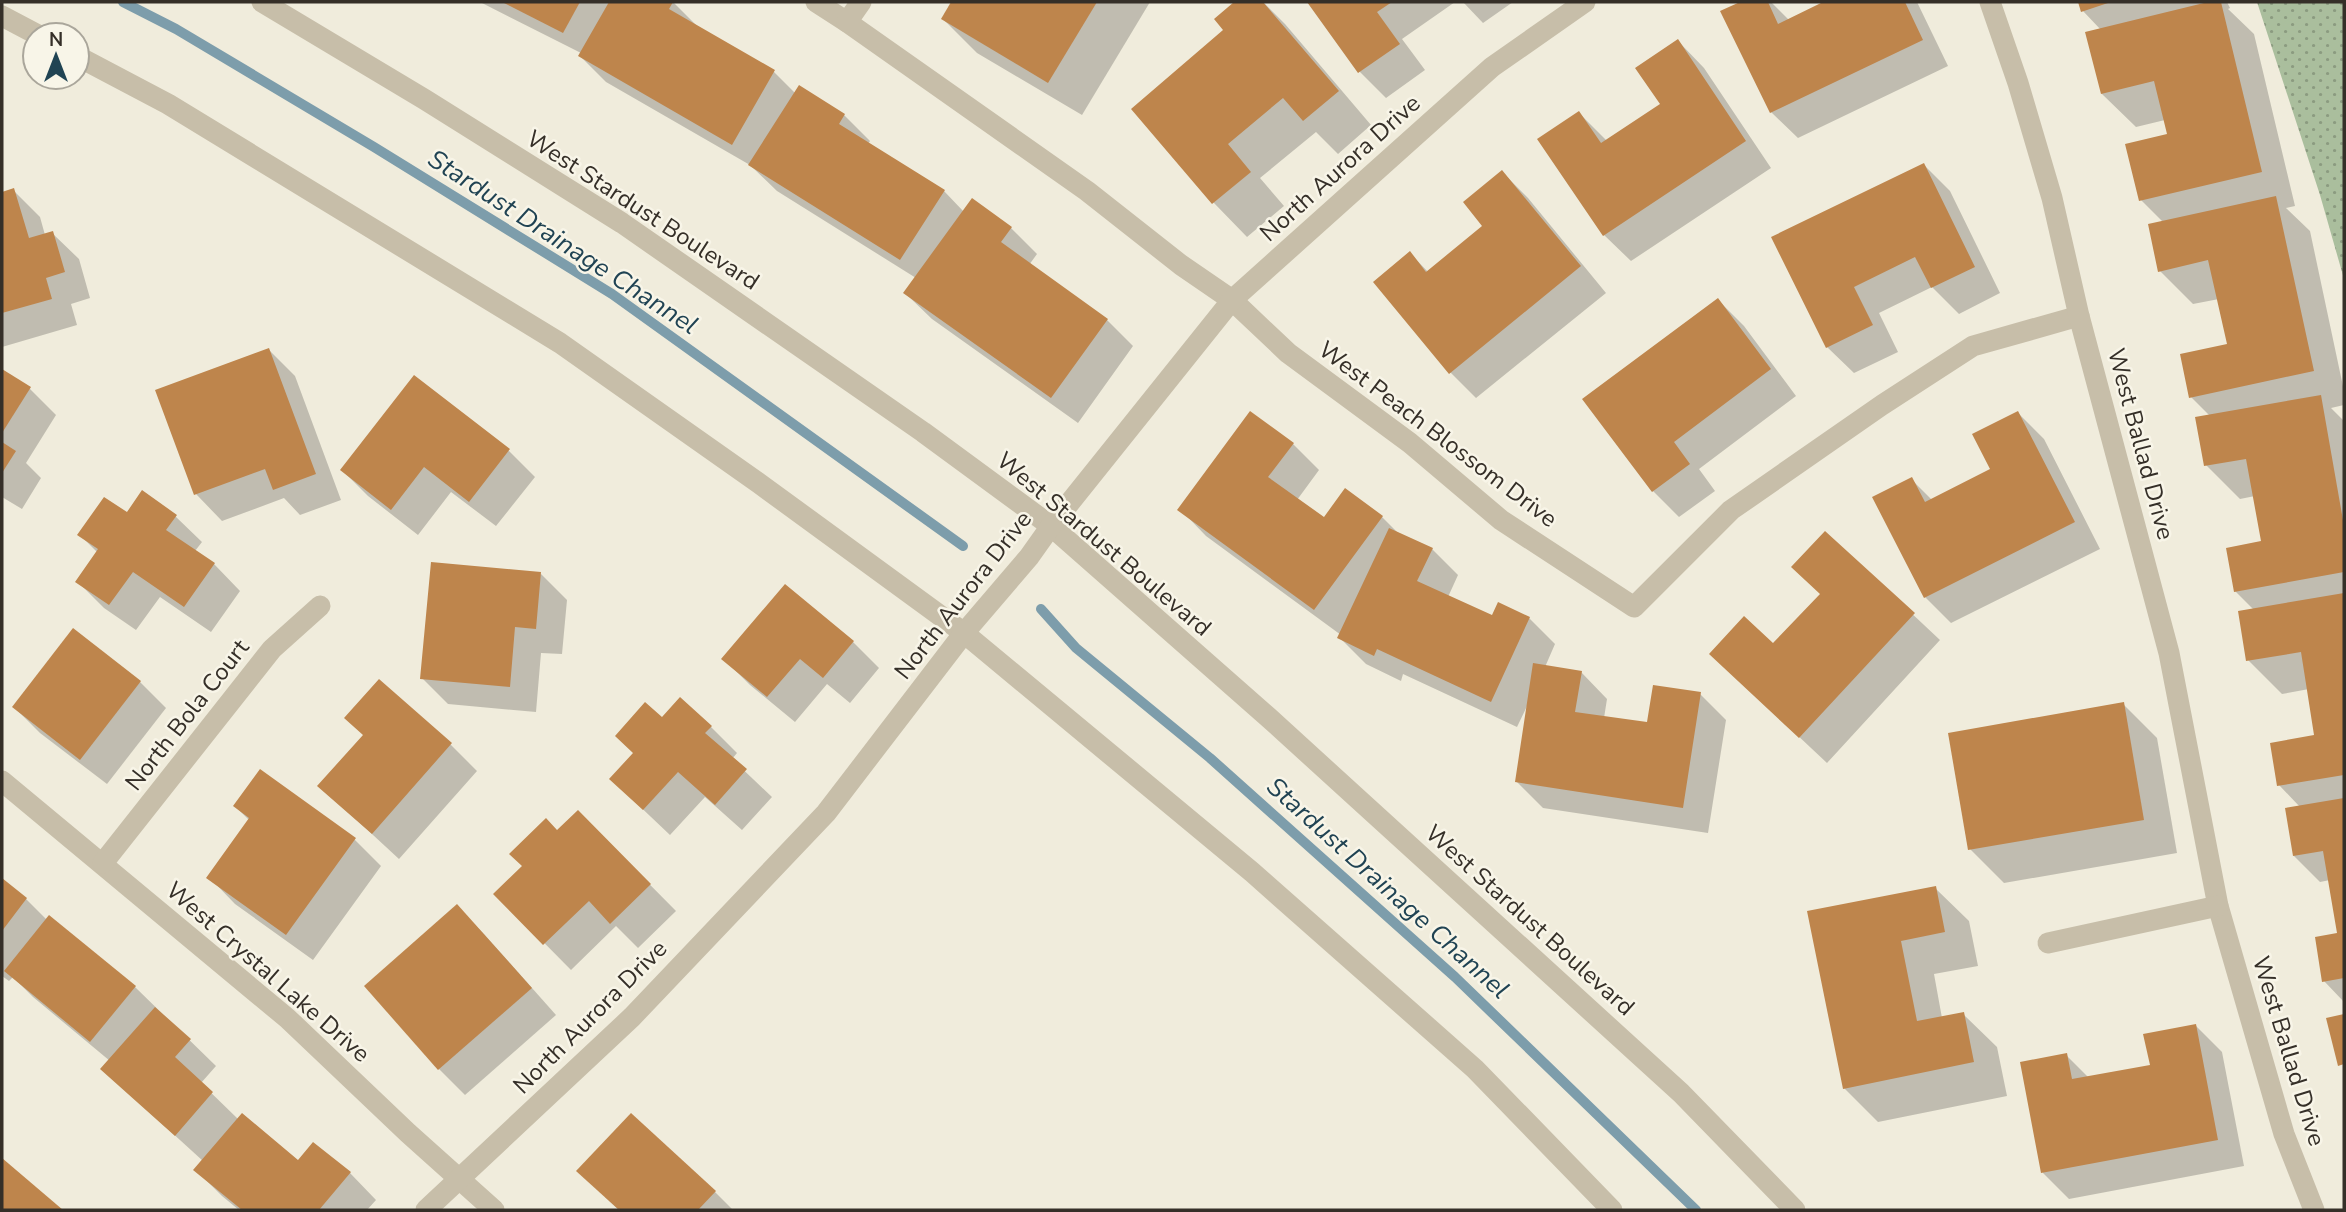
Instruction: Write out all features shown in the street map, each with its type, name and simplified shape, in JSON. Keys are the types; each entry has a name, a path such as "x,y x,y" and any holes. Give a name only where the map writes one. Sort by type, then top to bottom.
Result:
{"street":[{"name":"West Stardust Boulevard","path":"262,2 425,99 622,223 923,432 1051,526 1279,727 1671,1084 1795,1210"},
{"name":"West Peach Blossom Drive","path":"816,2 1087,191 1181,265 1232,300 1288,353 1410,443 1501,520 1634,607 1731,510 1882,405 1973,346 2079,316"},
{"path":"848,22 861,2"},
{"name":"North Aurora Drive","path":"426,1210 632,1017 826,813 964,633 1029,557 1232,300 1492,66 1585,2"},
{"name":"West Ballad Drive","path":"1990,2 2018,83 2052,198 2079,316 2169,653 2218,906 2284,1134 2314,1210"},
{"path":"2,16 21,26"},
{"path":"91,63 168,104 560,343 964,633 1252,872 1475,1069 1612,1210"},
{"name":"North Bola Court","path":"103,863 272,649 320,606"},
{"name":"West Crystal Lake Drive","path":"2,781 287,1018 494,1210"},
{"path":"2048,943 2218,906"}],"green space":[{"path":"2257,2 2344,2 2344,279 2320,195"}],"building":[{"path":"502,2 580,2 563,33"},
{"path":"609,2 673,2 669,9 775,70 732,145 578,56"},
{"path":"951,2 1097,2 1048,83 941,19"},
{"path":"1234,2 1263,2 1339,91 1303,121 1283,98 1228,144 1251,172 1212,204 1131,109 1223,30 1214,19"},
{"path":"1307,2 1392,2 1377,12 1400,44 1358,73"},
{"path":"1740,2 1768,2 1778,24 1823,2 1905,2 1923,40 1770,113 1720,11"},
{"path":"2078,2 2111,2 2081,12"},
{"path":"2208,2 2221,2 2262,172 2139,201 2125,144 2167,134 2154,81 2101,94 2085,32"},
{"path":"1678,39 1746,141 1603,236 1537,139 1579,111 1601,143 1660,104 1635,68"},
{"path":"799,85 845,114 839,124 945,190 900,260 748,165"},
{"path":"1924,163 1975,267 1931,288 1915,257 1854,287 1873,325 1826,348 1771,237"},
{"path":"1502,170 1581,266 1449,374 1373,282 1410,251 1426,272 1482,226 1463,202"},
{"path":"14,188 29,238 53,231 65,272 46,278 52,299 2,313 2,192"},
{"path":"2276,196 2314,371 2189,398 2180,354 2227,344 2208,260 2158,272 2148,224"},
{"path":"972,198 1012,227 1001,242 1108,319 1051,398 903,293"},
{"path":"1718,298 1771,369 1674,442 1690,464 1652,492 1582,399"},
{"path":"269,348 316,474 273,490 265,469 194,495 155,390"},
{"path":"2,369 31,387 2,433"},
{"path":"414,375 510,449 469,502 424,467 391,510 340,470"},
{"path":"2321,395 2344,526 2344,572 2234,592 2226,548 2261,541 2246,459 2204,466 2195,417"},
{"path":"1250,411 1294,443 1268,477 1324,517 1345,488 1383,516 1314,610 1177,510"},
{"path":"2018,411 2075,522 1924,598 1872,497 1912,477 1925,502 1990,469 1972,434"},
{"path":"2,442 16,451 2,473"},
{"path":"142,490 177,515 166,530 215,563 184,607 133,572 109,605 75,582 98,549 77,535 104,497 127,512"},
{"path":"1389,528 1433,548 1417,581 1492,615 1498,602 1530,617 1491,702 1377,649 1374,656 1337,638"},
{"path":"1825,531 1915,613 1799,738 1709,654 1744,616 1773,643 1820,594 1791,567"},
{"path":"431,562 541,572 536,629 515,627 510,687 420,679"},
{"path":"785,584 854,641 823,678 800,659 767,697 721,659"},
{"path":"2344,593 2344,775 2277,786 2270,743 2314,735 2301,652 2246,661 2238,611"},
{"path":"73,628 141,681 80,760 12,707"},
{"path":"1533,663 1582,671 1575,712 1647,722 1653,685 1701,692 1683,808 1515,782"},
{"path":"379,679 452,743 372,834 317,786 363,735 344,718"},
{"path":"680,697 712,726 705,733 747,769 715,805 678,772 643,810 609,779 633,753 615,736 645,702 662,717"},
{"path":"2124,702 2144,820 1968,850 1948,733"},
{"path":"260,769 356,838 286,935 206,878 249,818 233,806"},
{"path":"2344,798 2344,978 2322,982 2315,937 2337,933 2323,851 2293,856 2285,808"},
{"path":"578,810 651,884 610,924 589,901 543,945 493,894 522,866 509,854 546,818 557,830"},
{"path":"2,878 27,898 2,931"},
{"path":"1936,886 1945,932 1901,941 1917,1021 1964,1012 1974,1062 1843,1089 1807,911"},
{"path":"457,904 532,988 438,1070 364,986"},
{"path":"49,915 136,986 90,1042 4,971"},
{"path":"155,1007 191,1039 175,1057 213,1092 175,1136 100,1069"},
{"path":"2344,1014 2344,1064 2338,1066 2326,1018"},
{"path":"2196,1024 2218,1140 2041,1173 2020,1062 2067,1053 2072,1079 2150,1065 2143,1034"},
{"path":"242,1113 298,1160 313,1142 351,1172 319,1210 242,1210 193,1170"},
{"path":"631,1113 716,1191 698,1210 619,1210 576,1171"},
{"path":"2,1158 63,1210 2,1210"}],"waterway":[{"name":"Stardust Drainage Channel","path":"123,2 176,29 374,147 612,294 963,546"},
{"name":"Stardust Drainage Channel","path":"1041,609 1076,648 1210,758 1455,977 1696,1210"}]}
